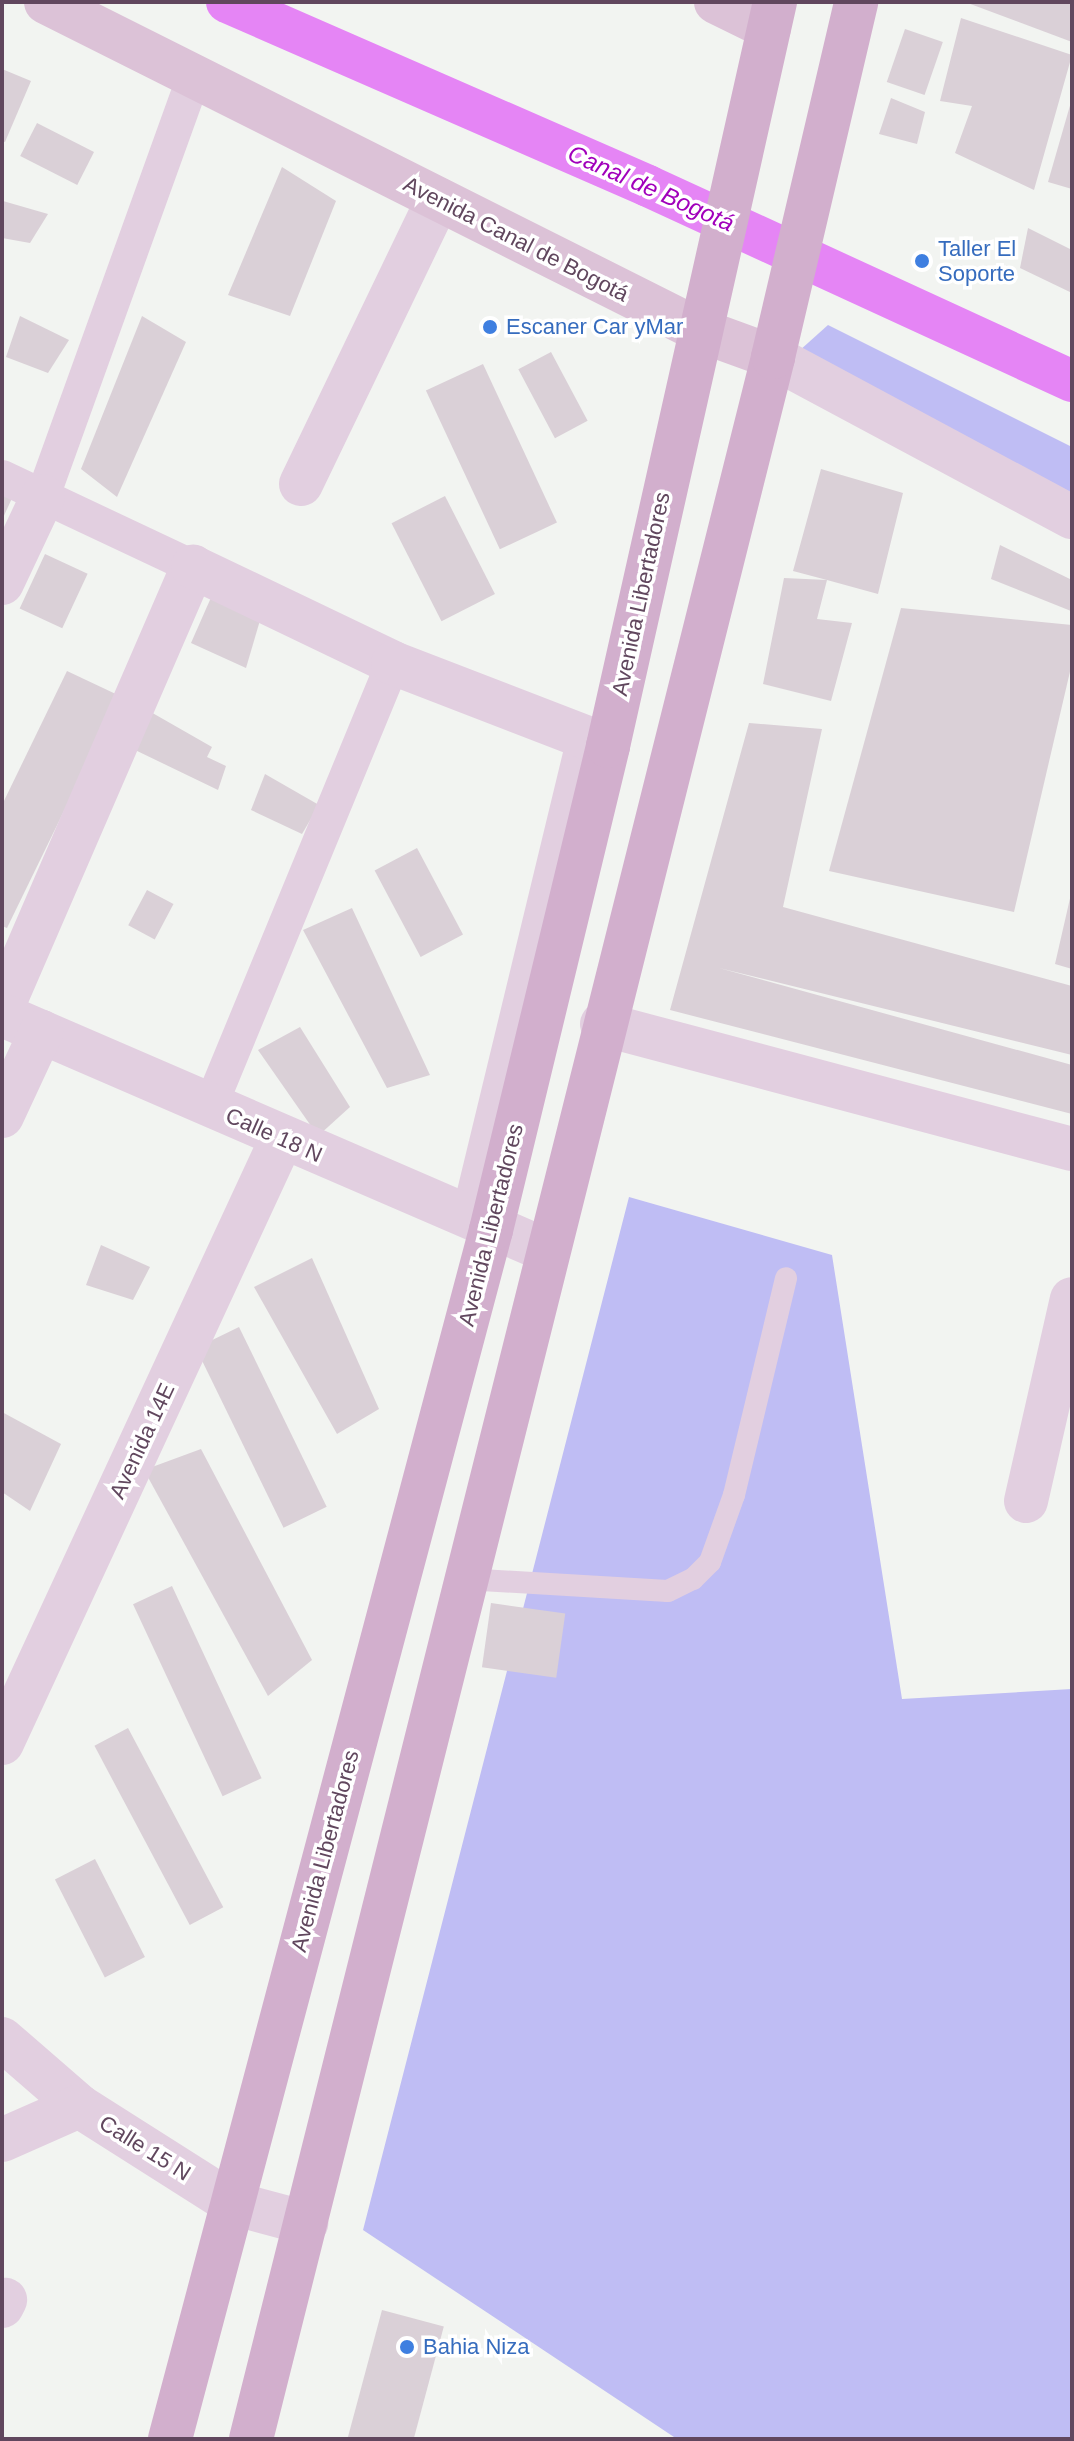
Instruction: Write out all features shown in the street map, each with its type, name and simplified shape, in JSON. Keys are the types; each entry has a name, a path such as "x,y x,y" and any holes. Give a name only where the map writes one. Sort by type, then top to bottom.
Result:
{"main road":[{"name":"Avenida Canal de Bogotá","path":"46,2 438,199 776,344"},
{"path":"716,2 769,27"},
{"path":"251,2439 602,1024 776,344 856,2"},
{"name":"Avenida Libertadores","path":"170,2439 491,1230 596,741 705,312 769,27"}],"street":[{"path":"2,583 43,496 194,76"},
{"path":"301,484 438,199"},
{"name":"Avenida Canal de Bogotá","path":"776,344 1072,517"},
{"path":"2,477 193,567 393,663 596,741 469,1213 211,1104 2,1007 193,567"},
{"path":"211,1104 393,663"},
{"path":"2,1116 21,1024"},
{"name":"Calle 18 N","path":"21,1024 211,1104 491,1230 548,1251"},
{"path":"602,1024 1072,1149"},
{"name":"Avenida 14E","path":"2,1743 282,1138"},
{"path":"1026,1501 1072,1299"},
{"name":"Calle 15 N","path":"2,2039 79,2106 232,2203 306,2223"},
{"path":"2,2140 79,2106"}],"lane":[{"path":"465,1579 668,1591 693,1579 710,1562 734,1495 786,1278"}],"shaded area":[{"path":"828,325 1072,447 1072,497 799,351"},
{"path":"629,1197 832,1255 902,1699 1072,1689 1072,2439 677,2439 363,2230"}],"building":[{"path":"965,2 1072,2 1072,42"},
{"path":"961,18 1072,55 1034,190 955,153 972,106 940,101"},
{"path":"905,29 943,42 925,95 887,82"},
{"path":"2,69 31,81 5,142 2,141"},
{"path":"891,98 925,112 917,144 879,134"},
{"path":"1072,102 1072,189 1048,182"},
{"path":"37,123 94,152 77,185 20,156"},
{"path":"282,167 336,201 290,316 228,295"},
{"path":"3,201 48,214 30,243 2,238"},
{"path":"1028,228 1072,250 1072,293 1020,268"},
{"path":"20,316 69,340 48,373 6,357"},
{"path":"142,316 186,342 117,497 81,469"},
{"path":"551,352 588,421 555,438 518,369"},
{"path":"483,364 557,523 500,549 426,391"},
{"path":"821,469 903,493 878,594 793,571"},
{"path":"2,491 13,496 2,520"},
{"path":"445,496 495,594 441,621 392,523"},
{"path":"1000,545 1072,580 1071,611 991,579"},
{"path":"45,554 88,574 62,628 20,608"},
{"path":"784,578 827,580 817,619 852,623 831,701 763,684"},
{"path":"213,593 261,617 246,668 191,643"},
{"path":"901,608 1072,625 1072,663 1014,912 829,871"},
{"path":"67,671 120,696 7,928 2,926 2,805"},
{"path":"149,711 212,747 207,757 226,766 218,790 133,749"},
{"path":"749,723 822,729 783,907 1072,986 1072,1055 719,968 1072,1065 1072,1114 670,1010"},
{"path":"265,774 319,805 302,834 251,810"},
{"path":"417,848 463,935 421,957 375,871"},
{"path":"147,890 173,904 155,939 128,925"},
{"path":"1072,894 1072,969 1055,964"},
{"path":"352,908 430,1075 387,1088 303,930"},
{"path":"300,1027 350,1107 318,1136 258,1050"},
{"path":"101,1245 150,1267 133,1300 86,1285"},
{"path":"312,1258 379,1409 337,1434 254,1287"},
{"path":"239,1327 327,1507 284,1528 196,1348"},
{"path":"2,1412 61,1444 30,1511 2,1492"},
{"path":"201,1449 312,1660 268,1696 144,1470"},
{"path":"172,1586 262,1778 223,1796 133,1604"},
{"path":"491,1603 565,1613 556,1678 482,1667"},
{"path":"128,1728 223,1907 190,1925 94,1746"},
{"path":"95,1859 145,1957 105,1977 55,1879"},
{"path":"382,2310 444,2327 414,2439 348,2438"}],"waterway":[{"name":"Canal de Bogotá","path":"227,2 648,186 1072,381"}],"place":[{"name":"Taller El Soporte","path":"922,261"},
{"name":"Escaner Car yMar","path":"490,327"},
{"name":"Bahia Niza","path":"407,2347"}]}
